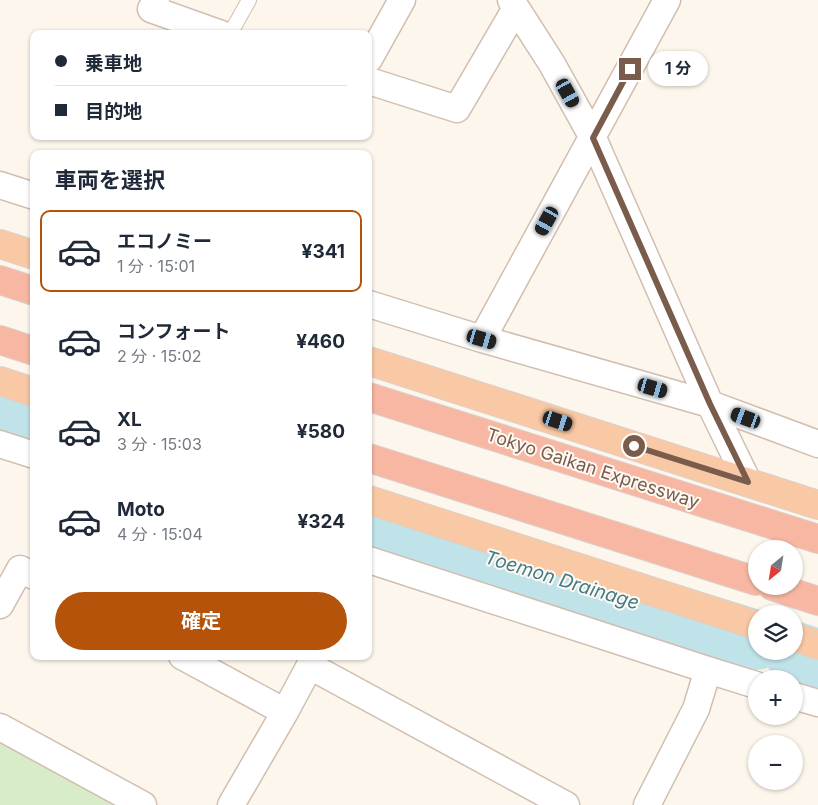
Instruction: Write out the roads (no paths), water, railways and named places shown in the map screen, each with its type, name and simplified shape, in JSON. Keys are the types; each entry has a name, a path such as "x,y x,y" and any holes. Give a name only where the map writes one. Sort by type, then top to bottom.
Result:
{"highway":[{"path":"0,244 30,254"},
{"path":"0,280 30,290"},
{"path":"0,340 30,350"},
{"path":"372,362 818,505"},
{"path":"0,381 30,391"},
{"name":"Tokyo Gaikan Expressway","path":"372,398 818,539"},
{"path":"372,459 748,578"},
{"path":"372,501 748,622"},
{"path":"800,595 818,601"},
{"path":"803,640 818,645"}],"street":[{"path":"156,0 151,9 210,30"},
{"path":"372,54 402,0"},
{"path":"482,339 667,0"},
{"path":"372,82 457,109 513,4 552,64 593,138 710,404 748,482"},
{"path":"0,185 30,195"},
{"path":"372,305 482,339 710,404 818,444"},
{"path":"0,444 30,454"},
{"path":"372,561 748,682"},
{"path":"0,604 20,569 30,574"},
{"path":"189,660 285,712"},
{"path":"231,805 313,661 566,805"},
{"path":"647,805 696,709 708,670"},
{"path":"803,699 818,703"},
{"path":"0,727 143,805"}],"lane":[{"path":"232,30 249,0"}],"waterway":[{"name":"Toemon Drainage","path":"0,407 30,417"},
{"name":"Toemon Drainage","path":"372,522 748,638"},
{"name":"Toemon Drainage","path":"803,654 818,659"}]}
